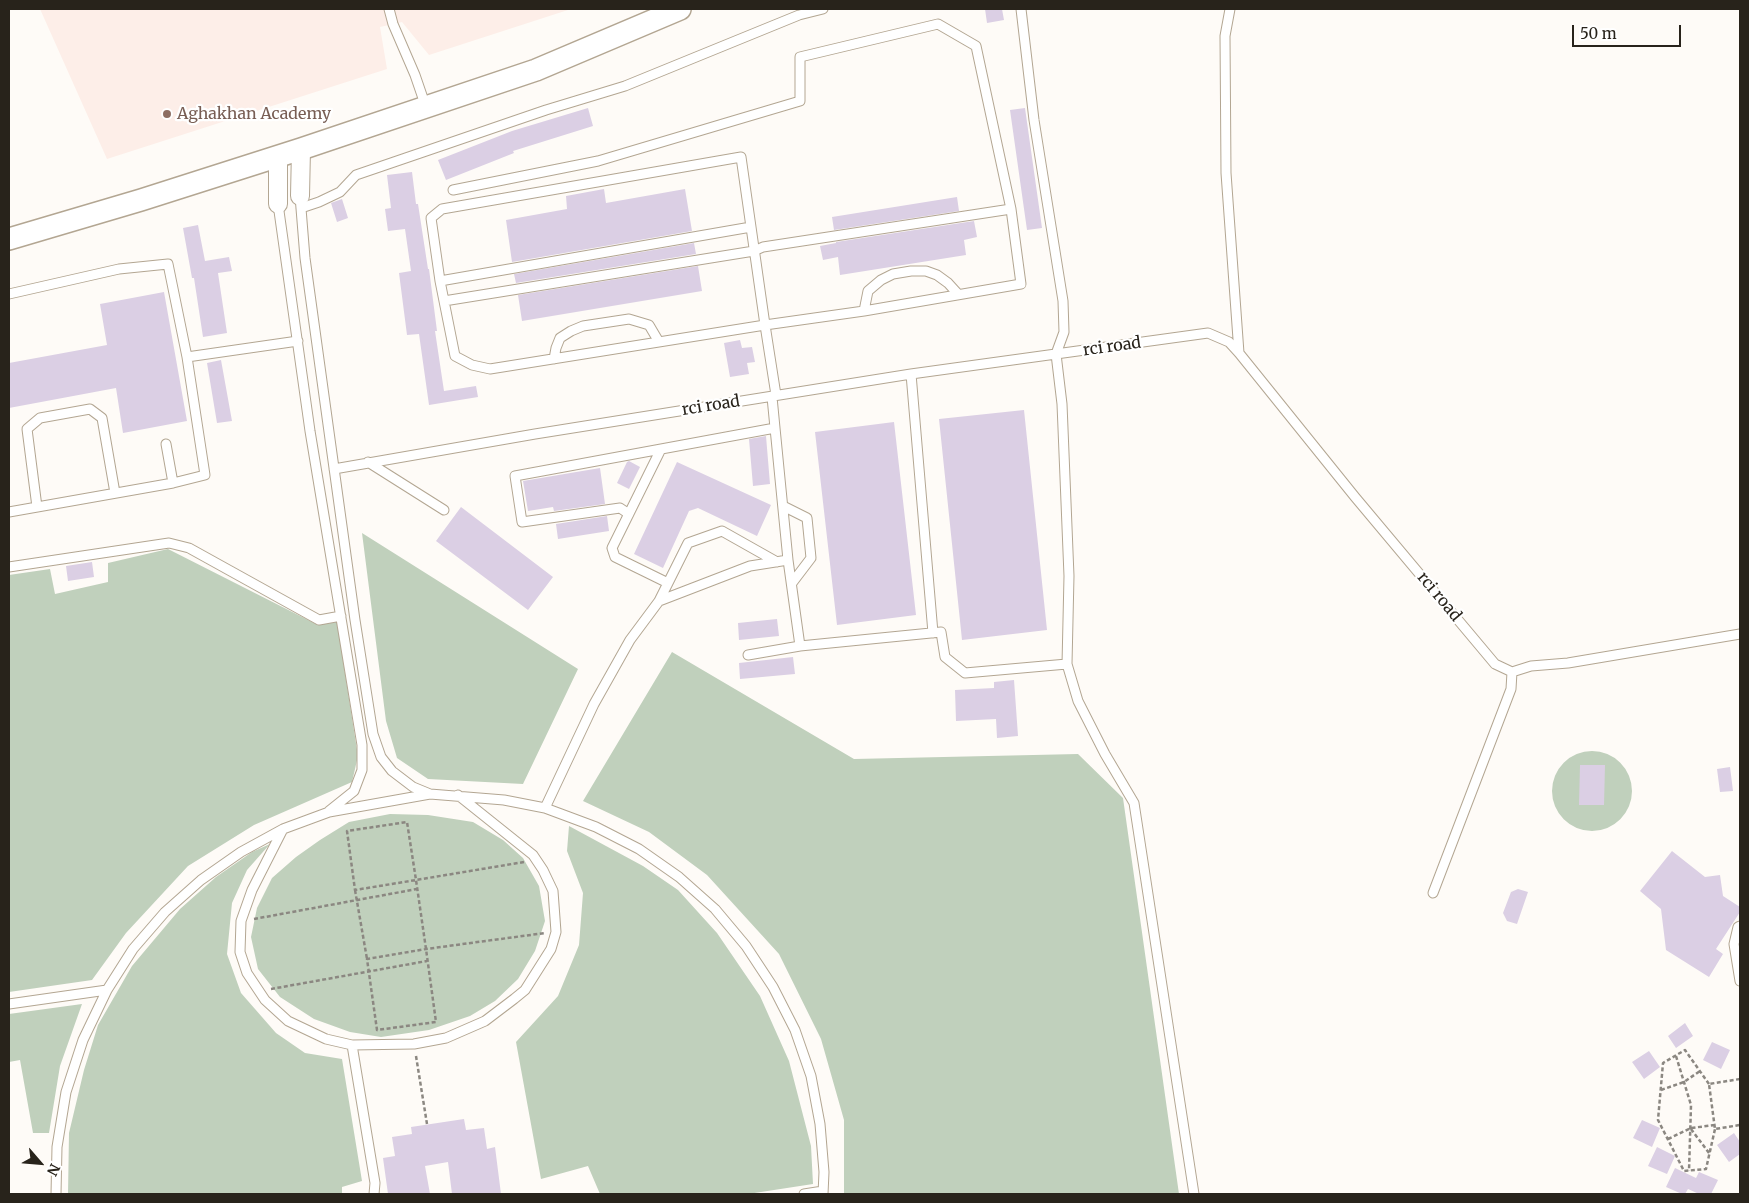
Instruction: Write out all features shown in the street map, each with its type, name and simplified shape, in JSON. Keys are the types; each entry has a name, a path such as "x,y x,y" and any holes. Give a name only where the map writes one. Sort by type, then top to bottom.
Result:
{"street":[{"path":"9,239 141,200 301,149 536,70 680,9"},
{"path":"301,149 301,202"},
{"path":"278,156 278,204"}],"lane":[{"path":"388,9 426,107"},
{"path":"430,794 413,787 392,771 381,757 373,734 305,258 301,202 319,202 340,192 356,175 546,110 625,86 799,15 823,9"},
{"path":"1021,9 1036,129 1063,301 1064,332 1056,354 1062,404 1069,576 1067,664 1078,700 1105,754 1134,803 1194,1194"},
{"path":"1230,9 1226,36 1226,173 1239,353"},
{"path":"453,190 598,161 800,101 800,56 938,24 976,46 1011,209 1021,284 864,311 765,325 490,369 472,365 455,356 440,281 431,218 442,209 740,157 765,325 774,396 775,428 788,560 800,646"},
{"path":"278,204 312,440 362,745 362,770 354,791 329,812"},
{"path":"444,301 754,251 763,247 1011,209"},
{"path":"440,281 751,227"},
{"path":"9,294 119,269 168,264 187,357 205,475 173,484 37,507 9,509"},
{"path":"864,311 868,290 893,274 926,271 948,283 958,294"},
{"path":"554,360 560,338 583,326 629,319 649,325 659,342"},
{"name":"rci road","path":"334,469 911,374 1208,333 1229,342 1239,353 1355,497 1495,664 1512,672"},
{"path":"187,357 298,341"},
{"path":"911,374 933,633"},
{"path":"37,507 27,429 40,418 90,409 102,418 115,493"},
{"path":"629,514 620,508 522,522 515,476 775,428"},
{"path":"166,444 173,484"},
{"path":"661,449 612,548 615,557 668,583"},
{"path":"368,462 444,510"},
{"path":"783,506 807,518 811,558 792,583"},
{"path":"545,808 594,704 630,640 659,601 688,543 722,531 777,562"},
{"path":"9,567 169,543 188,548 318,620 341,616"},
{"path":"659,601 750,566 788,560"},
{"path":"748,655 800,646 941,632 945,657 964,673 1067,664"},
{"path":"1433,893 1511,689 1512,672 1530,666 1568,663 1740,634"},
{"path":"56,1194 57,1147 66,1092 83,1040 107,990 133,949 165,912 194,886 241,852 283,829 329,812 430,794 504,800 545,808 596,827 639,849 679,877 715,909 746,946 773,987 790,1022 810,1076 820,1124 824,1172 823,1193 804,1194"},
{"path":"283,829 252,890 241,921 240,952 247,973 266,1000 288,1020 326,1039 352,1046 414,1044 446,1038 485,1021 525,990 551,949 556,932 553,891 536,860 522,846 457,795"},
{"path":"1740,926 1734,944 1740,981"},
{"path":"9,1004 107,990"},
{"path":"352,1046 376,1183 374,1194"}],"path":[{"path":"407,822 416,880 436,1022 377,1030 347,831 407,822"},
{"path":"355,890 536,860"},
{"path":"241,921 417,890"},
{"path":"367,959 426,949 556,932"},
{"path":"259,991 428,961"},
{"path":"414,1044 427,1124"},
{"path":"1685,1050 1700,1071 1709,1084 1715,1127 1706,1169 1684,1171 1658,1120 1663,1062 1685,1050"},
{"path":"1676,1056 1691,1105 1689,1171"},
{"path":"1661,1090 1684,1082 1700,1071"},
{"path":"1709,1084 1740,1079"},
{"path":"1668,1139 1691,1128 1740,1125"},
{"path":"1691,1128 1710,1153"}],"shaded area":[{"name":"Aghakhan Academy","path":"40,9 571,9 429,55 402,22 380,27 387,69 107,159"}],"green space":[{"path":"362,533 578,669 523,784 428,779 397,758 386,721"},
{"path":"168,549 318,625 337,622 358,756 352,782 254,825 188,866 126,933 92,980 9,992 9,575 50,569 55,594 108,582 108,563"},
{"path":"672,652 854,759 1078,754 1123,798 1179,1194 844,1194 844,1120 821,1039 779,954 707,875 649,832 583,801"},
{"path":"1592,751 1607,754 1620,763 1629,776 1632,791 1629,806 1620,819 1607,828 1592,831 1577,828 1564,819 1555,806 1552,791 1555,776 1564,763 1577,754"},
{"path":"390,814 428,815 473,822 503,840 523,858 539,886 545,921 535,951 518,979 495,1001 470,1016 429,1030 381,1037 350,1032 314,1019 280,997 258,969 251,937 257,908 272,878 296,857 349,822"},
{"path":"569,826 643,866 678,890 717,933 760,996 789,1061 811,1146 813,1184 748,1194 600,1194 588,1166 541,1179 516,1042 558,996 579,945 583,893 567,851"},
{"path":"270,844 247,870 232,903 227,954 241,993 276,1033 305,1053 342,1059 362,1181 342,1187 342,1194 68,1194 69,1133 84,1070 98,1025 132,966 180,909 216,877 252,852"},
{"path":"82,1004 60,1066 49,1133 33,1133 20,1060 9,1062 9,1014"}],"building":[{"path":"985,9 1002,9 1004,20 987,23"},
{"path":"588,108 593,126 513,151 514,153 446,180 438,160 512,131"},
{"path":"1025,108 1042,228 1027,230 1010,110"},
{"path":"412,172 416,204 418,204 429,269 437,331 435,331 444,391 476,386 478,397 429,405 419,334 407,335 399,273 411,271 405,229 388,231 385,209 391,208 387,175"},
{"path":"604,189 606,203 685,189 692,231 512,262 506,220 567,209 566,196"},
{"path":"957,197 959,211 834,230 832,217"},
{"path":"342,199 348,218 337,222 331,203"},
{"path":"974,221 977,237 964,240 966,255 840,275 838,257 823,260 820,246 836,242"},
{"path":"198,225 205,261 229,257 232,271 218,273 227,333 203,337 194,278 192,278 183,228"},
{"path":"694,243 696,254 516,283 514,274"},
{"path":"698,266 702,291 522,321 518,295"},
{"path":"164,292 187,421 123,433 116,388 9,408 9,363 107,345 100,304"},
{"path":"740,340 742,348 752,347 755,362 747,363 749,374 730,377 724,343"},
{"path":"221,360 232,421 217,423 207,363"},
{"path":"1024,410 1047,630 962,640 939,419"},
{"path":"894,422 916,615 837,625 815,432"},
{"path":"766,436 770,484 753,486 749,439"},
{"path":"629,461 640,467 629,489 617,483"},
{"path":"677,462 771,505 757,536 698,508 689,511 663,568 634,554"},
{"path":"600,468 605,504 554,511 553,507 528,511 523,481"},
{"path":"461,507 553,577 528,610 436,541"},
{"path":"607,516 609,531 558,539 556,524"},
{"path":"92,562 94,577 68,581 66,566"},
{"path":"777,619 779,636 739,640 738,623"},
{"path":"793,657 795,674 740,679 739,663"},
{"path":"1014,680 1018,736 997,738 996,719 956,721 955,690 994,688 994,682"},
{"path":"1580,765 1605,765 1604,805 1579,805"},
{"path":"1730,767 1733,791 1720,792 1717,769"},
{"path":"1672,851 1705,877 1720,875 1723,896 1740,907 1740,912 1716,949 1723,954 1709,977 1666,950 1661,909 1640,891"},
{"path":"1518,889 1528,892 1517,924 1507,921 1503,913 1511,892"},
{"path":"1685,1023 1693,1036 1676,1048 1668,1036"},
{"path":"1712,1042 1730,1050 1721,1069 1703,1060"},
{"path":"1649,1051 1660,1067 1644,1079 1632,1062"},
{"path":"464,1119 466,1130 484,1128 487,1149 495,1147 501,1194 452,1194 448,1162 425,1166 430,1194 388,1194 383,1158 395,1156 392,1137 412,1134 411,1127"},
{"path":"1642,1120 1660,1128 1652,1147 1633,1138"},
{"path":"1734,1133 1740,1142 1740,1154 1729,1162 1717,1145"},
{"path":"1657,1147 1675,1156 1667,1174 1648,1166"},
{"path":"1675,1168 1696,1178 1699,1172 1718,1180 1711,1194 1699,1194 1688,1189 1685,1194 1682,1194 1666,1187"}],"place":[{"name":"Aghakhan Academy","path":"167,114"}]}
